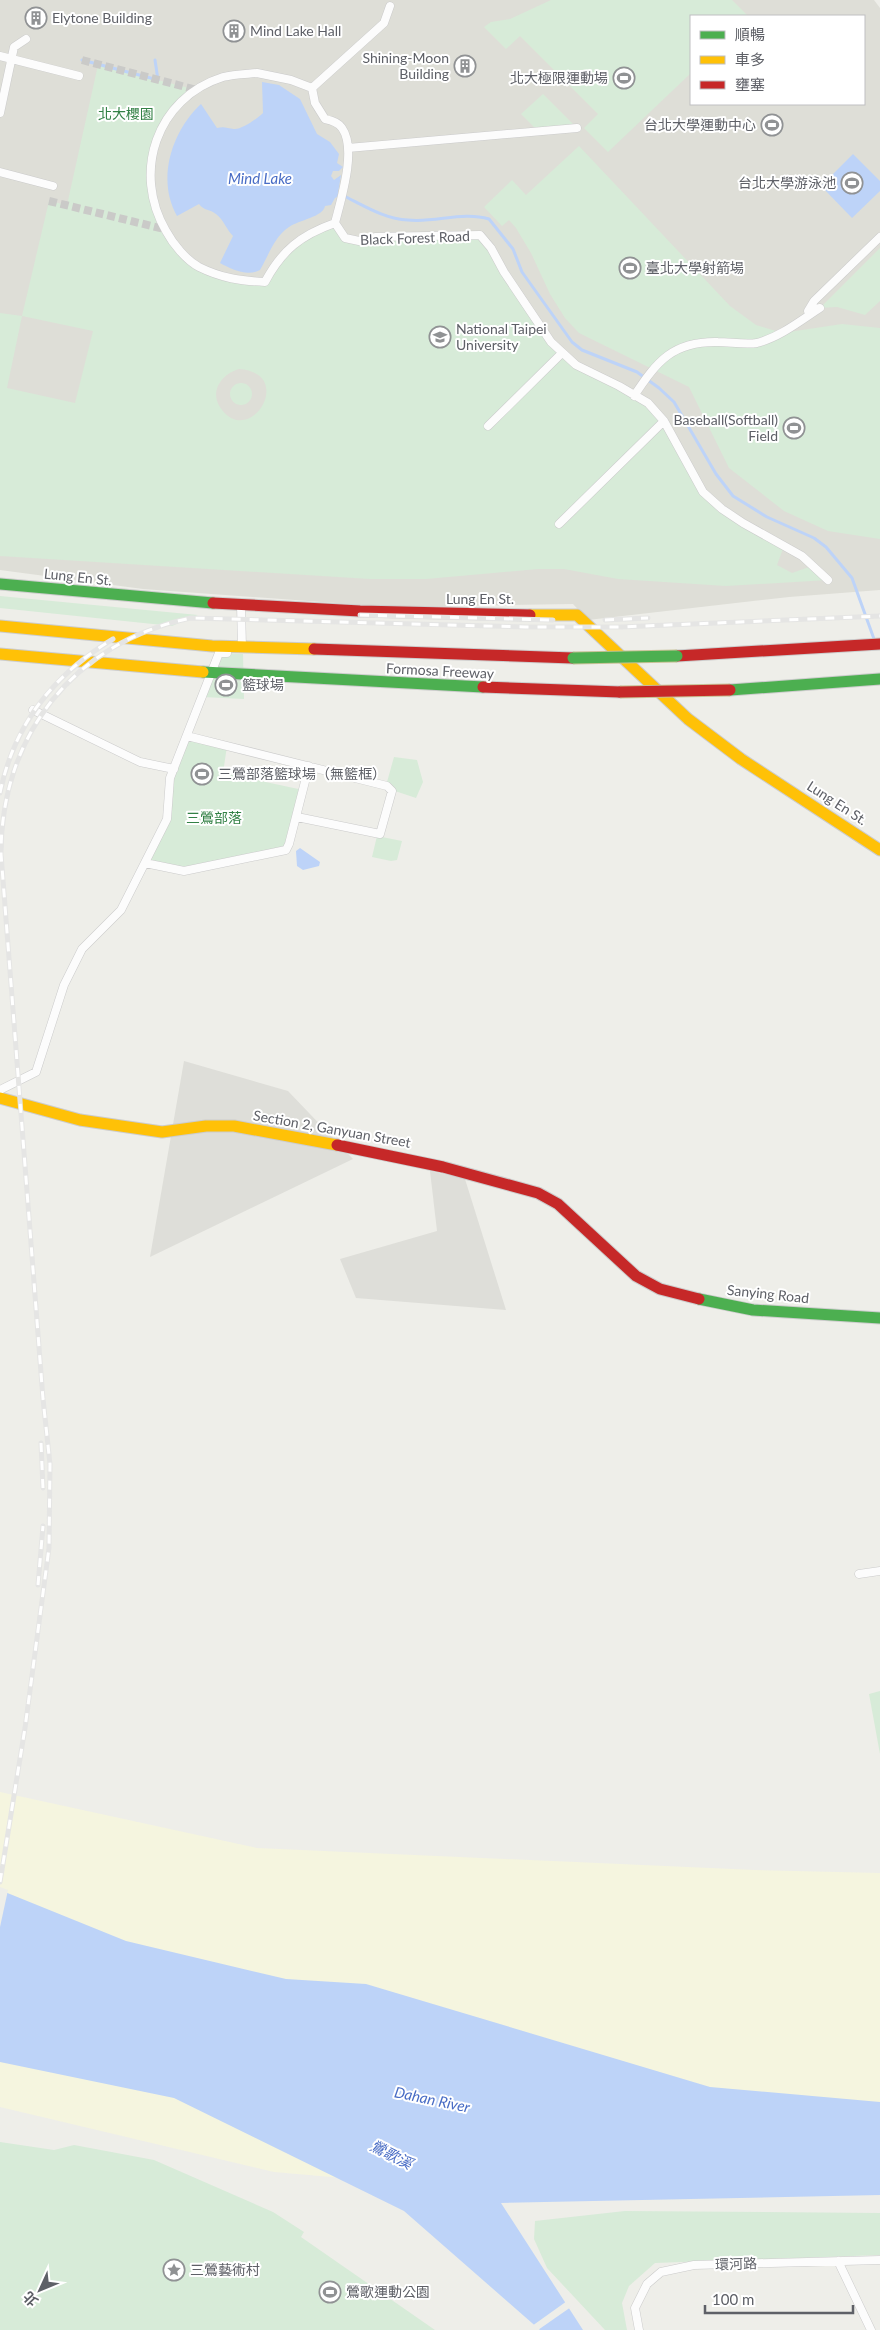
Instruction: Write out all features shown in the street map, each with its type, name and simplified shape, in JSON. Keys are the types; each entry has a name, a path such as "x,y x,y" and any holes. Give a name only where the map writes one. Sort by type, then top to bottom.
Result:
{"main road":[{"name":"Lung En St.","path":"0,584 99,595 324,610 577,615 688,719 741,759 880,850"},
{"name":"Formosa Freeway","path":"0,626 145,641 242,647 573,658 677,656 880,644"},
{"name":"Formosa Freeway","path":"0,654 212,673 437,686 620,692 730,690 877,679"},
{"name":"Section 2, Ganyuan Street","path":"0,1098 80,1120 162,1132 206,1126 234,1126 421,1160 505,1181 531,1189 558,1204 630,1270"},
{"name":"Sanying Road","path":"630,1270 644,1281 660,1289 718,1304 753,1310 880,1318"}],"street":[{"path":"312,88 384,23 390,6"},
{"path":"0,113 14,47 26,38"},
{"path":"0,56 79,76"},
{"path":"257,73 291,80 312,88 316,103 324,119 333,121 342,128 348,148 346,173 335,223 311,232 277,260 265,282 230,280 198,266 172,243 155,213 149,185 153,150 164,123 193,92 223,77 257,73"},
{"path":"348,148 577,128"},
{"path":"0,172 53,186"},
{"name":"Black Forest Road","path":"335,223 345,238 359,241 376,237 480,235 492,248 537,324 550,342 576,365 620,386 648,404 664,421 703,492 722,509 743,523 802,556 828,580"},
{"path":"634,396 652,368 663,357 687,346 715,342 754,344 782,333 820,308 808,311 814,301 880,237"},
{"path":"488,426 562,353"},
{"path":"559,524 664,421"},
{"path":"0,1090 36,1072 64,985 82,949 121,910 168,819 170,778 219,653 243,654 241,605"},
{"path":"33,710 140,762 174,769"},
{"path":"187,736 387,786 392,791 380,834 297,817"},
{"path":"145,863 184,871 286,850 297,817 309,766"},
{"path":"859,1574 880,1570"},
{"name":"環河路","path":"639,2330 635,2308 647,2284 661,2272 694,2265 880,2260"},
{"path":"838,2261 871,2330"}],"shaded area":[{"name":"National Taipei University","path":"0,0 874,0 880,8 880,590 789,597 588,620 573,604 390,607 143,589 0,570"},
{"path":"184,1061 288,1091 353,1159 150,1257"},
{"path":"430,1171 465,1179 506,1310 356,1298 340,1259 437,1231"}],"green space":[{"name":"北大極限運動場","path":"551,0 732,0 747,15 690,15 690,74 608,152 584,128 598,114 520,36 506,49 484,27 491,22 510,19"},
{"name":"北大櫻園","path":"98,65 197,90 164,123 149,185 172,243 198,266 230,280 265,282 278,261 294,245 312,233 335,223 345,238 480,235 562,353 634,396 664,421 703,492 722,509 784,546 777,565 792,573 812,566 828,580 726,586 618,579 564,569 538,569 426,579 370,579 0,556 0,313 22,316 49,201 67,205","holes":["22,316 93,331 75,403 7,388","239,369 256,373 264,382 266,393 263,405 255,414 245,420 233,419 222,410 216,397 216,391 222,380"]},
{"path":"543,94 577,128 538,131 521,114"},
{"path":"579,146 730,306 756,325 782,333 842,324 880,328 880,539 828,531 784,511 729,468 689,387 579,333 565,318 550,294 531,253 516,228 509,220 502,226 484,207 512,180 526,195"},
{"path":"880,248 880,301 865,315 837,307 820,308"},
{"path":"241,383 249,386 252,394 249,402 241,405 233,402 230,394 233,386"},
{"path":"0,596 198,615 172,626 0,608"},
{"name":"籃球場","path":"219,653 243,654 244,699 203,697"},
{"name":"三鶯部落","path":"187,736 227,746 223,773 303,790 286,850 184,871 145,863 167,819 170,778"},
{"path":"394,757 417,760 423,782 416,798 395,791 387,782"},
{"path":"377,836 402,841 397,860 391,861 372,857"},
{"path":"880,1691 880,1754 869,1694"},
{"name":"三鶯藝術村","path":"0,2142 54,2150 74,2145 154,2160 273,2212 304,2232 301,2237 435,2330 0,2330"},
{"path":"625,2211 880,2213 880,2255 655,2263 629,2286 622,2303 627,2330 605,2330 547,2268 534,2239 535,2221"}],"sand":[{"path":"0,1792 257,1848 755,1870 880,1873 880,2182 480,2190 274,2172 0,2107"}],"water":[{"name":"Mind Lake","path":"262,82 279,85 300,99 317,134 330,142 339,154 337,163 343,167 339,171 333,171 331,176 334,180 341,175 338,193 341,195 335,198 331,205 325,206 320,213 284,231 279,236 260,270 250,273 234,270 220,263 233,236 216,214 199,204 177,216 171,202 168,187 168,171 170,156 175,142 182,128 201,104 217,128 241,128 263,113"},
{"name":"台北大學游泳池","path":"853,154 880,181 880,191 852,218 821,186"},
{"path":"300,848 320,862 319,866 303,870 297,866 296,851"},
{"path":"0,1890 126,1941 286,1979 366,1984 710,2087 880,2102 880,2195 501,2203 583,2330 540,2330 404,2211 174,2098 0,2062"}],"pier":[{"path":"0,1887 8,1890 0,1927"},
{"path":"567,2301 571,2307 538,2330 532,2326"}],"waterway":[{"path":"82,60 158,80 155,60"},
{"path":"342,195 374,211 399,219 429,220 469,216 489,219 513,249 522,272 572,342 582,350 637,372 659,388 674,402 716,474 733,496 767,517 814,538 826,547 852,578 874,639"}],"tunnel":[{"path":"82,60 197,90"},
{"path":"49,201 164,229"}],"railway":[{"path":"360,615 553,620"},
{"path":"0,1882 25,1728 49,1548 50,1464 43,1399 1,854 4,811 14,770 30,733 52,700 79,672 112,648 149,630 191,618 525,627 621,627 880,616"},
{"path":"605,620 648,618"},
{"path":"0,793 6,768 15,745 26,723 39,704 72,669 91,653 113,639"},
{"path":"41,1443 43,1488"},
{"path":"38,1585 43,1526"}],"traffic: fast":[{"path":"0,584 213,603"},
{"path":"573,658 677,656"},
{"path":"203,672 483,687"},
{"path":"730,690 880,679"},
{"path":"699,1299 753,1310 880,1318"}],"traffic: slow":[{"path":"530,615 577,615 688,719 741,759 880,850"},
{"path":"0,626 212,646 314,649"},
{"path":"0,654 203,672"},
{"path":"0,1098 80,1120 162,1132 206,1126 234,1126 337,1145"}],"traffic: jam":[{"path":"213,603 360,611 530,615"},
{"path":"677,656 880,644"},
{"path":"314,649 573,658"},
{"path":"483,687 620,692"},
{"path":"620,692 730,690"},
{"path":"337,1145 443,1167 538,1193 558,1204 636,1276 660,1289 699,1299"}],"place":[{"name":"Elytone Building","path":"36,18"},
{"name":"Mind Lake Hall","path":"234,31"},
{"name":"Shining-Moon Building","path":"465,66"},
{"name":"北大極限運動場","path":"624,78"},
{"name":"台北大學運動中心","path":"772,125"},
{"name":"台北大學游泳池","path":"852,183"},
{"name":"臺北大學射箭場","path":"630,268"},
{"name":"National Taipei University","path":"440,337"},
{"name":"Baseball(Softball) Field","path":"794,428"},
{"name":"籃球場","path":"226,685"},
{"name":"三鶯部落籃球場（無籃框）","path":"202,774"},
{"name":"三鶯藝術村","path":"174,2270"},
{"name":"鶯歌運動公園","path":"330,2292"}],"water label":[{"name":"Dahan River","path":"432,2100"},
{"name":"鶯歌溪","path":"391,2155"}]}
